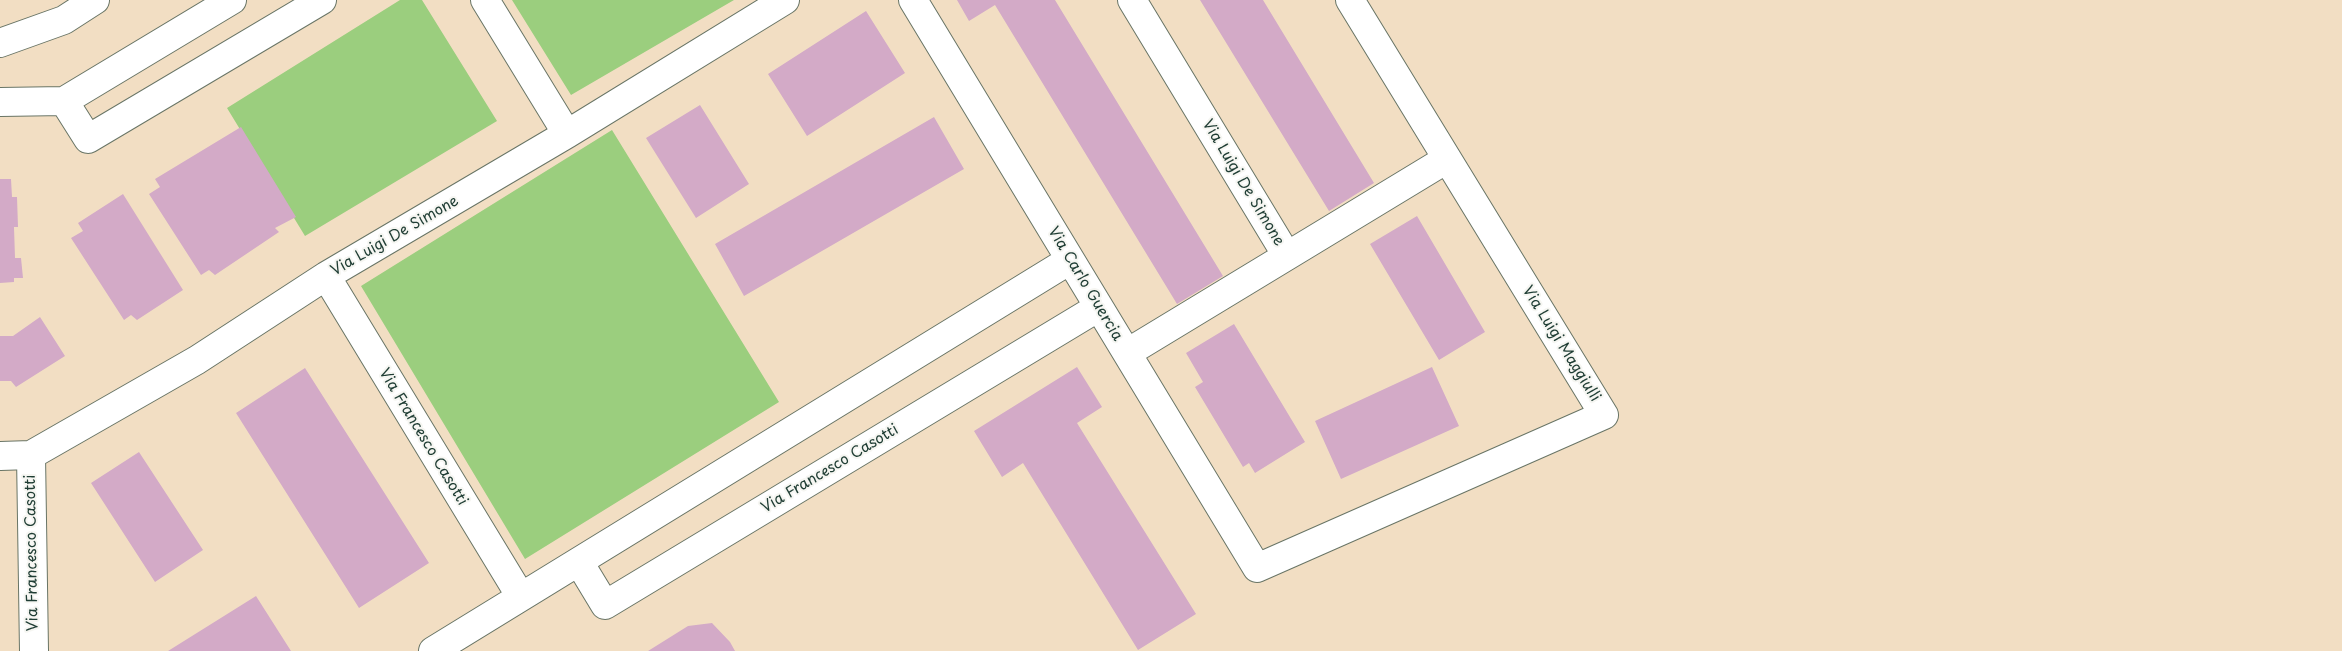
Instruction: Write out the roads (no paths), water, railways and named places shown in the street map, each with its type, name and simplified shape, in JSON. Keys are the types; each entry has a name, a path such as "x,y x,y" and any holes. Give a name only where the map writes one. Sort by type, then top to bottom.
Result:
{"street":[{"path":"0,43 64,20 95,0"},
{"path":"0,102 64,101 232,0"},
{"path":"64,101 88,139 322,0"},
{"path":"485,0 567,134"},
{"name":"Via Luigi De Simone","path":"0,456 31,455 196,360 326,276 567,134 785,0"},
{"name":"Via Carlo Guercia","path":"913,0 1256,568"},
{"name":"Via Luigi De Simone","path":"1127,353 1287,256 1132,0"},
{"name":"Via Luigi Maggiulli","path":"1256,568 1604,415 1350,0"},
{"path":"1287,256 1447,159"},
{"path":"433,651 1070,260"},
{"name":"Via Francesco Casotti","path":"326,276 521,596"},
{"name":"Via Francesco Casotti","path":"579,562 605,605 1098,307"},
{"name":"Via Francesco Casotti","path":"31,455 34,651"}]}
